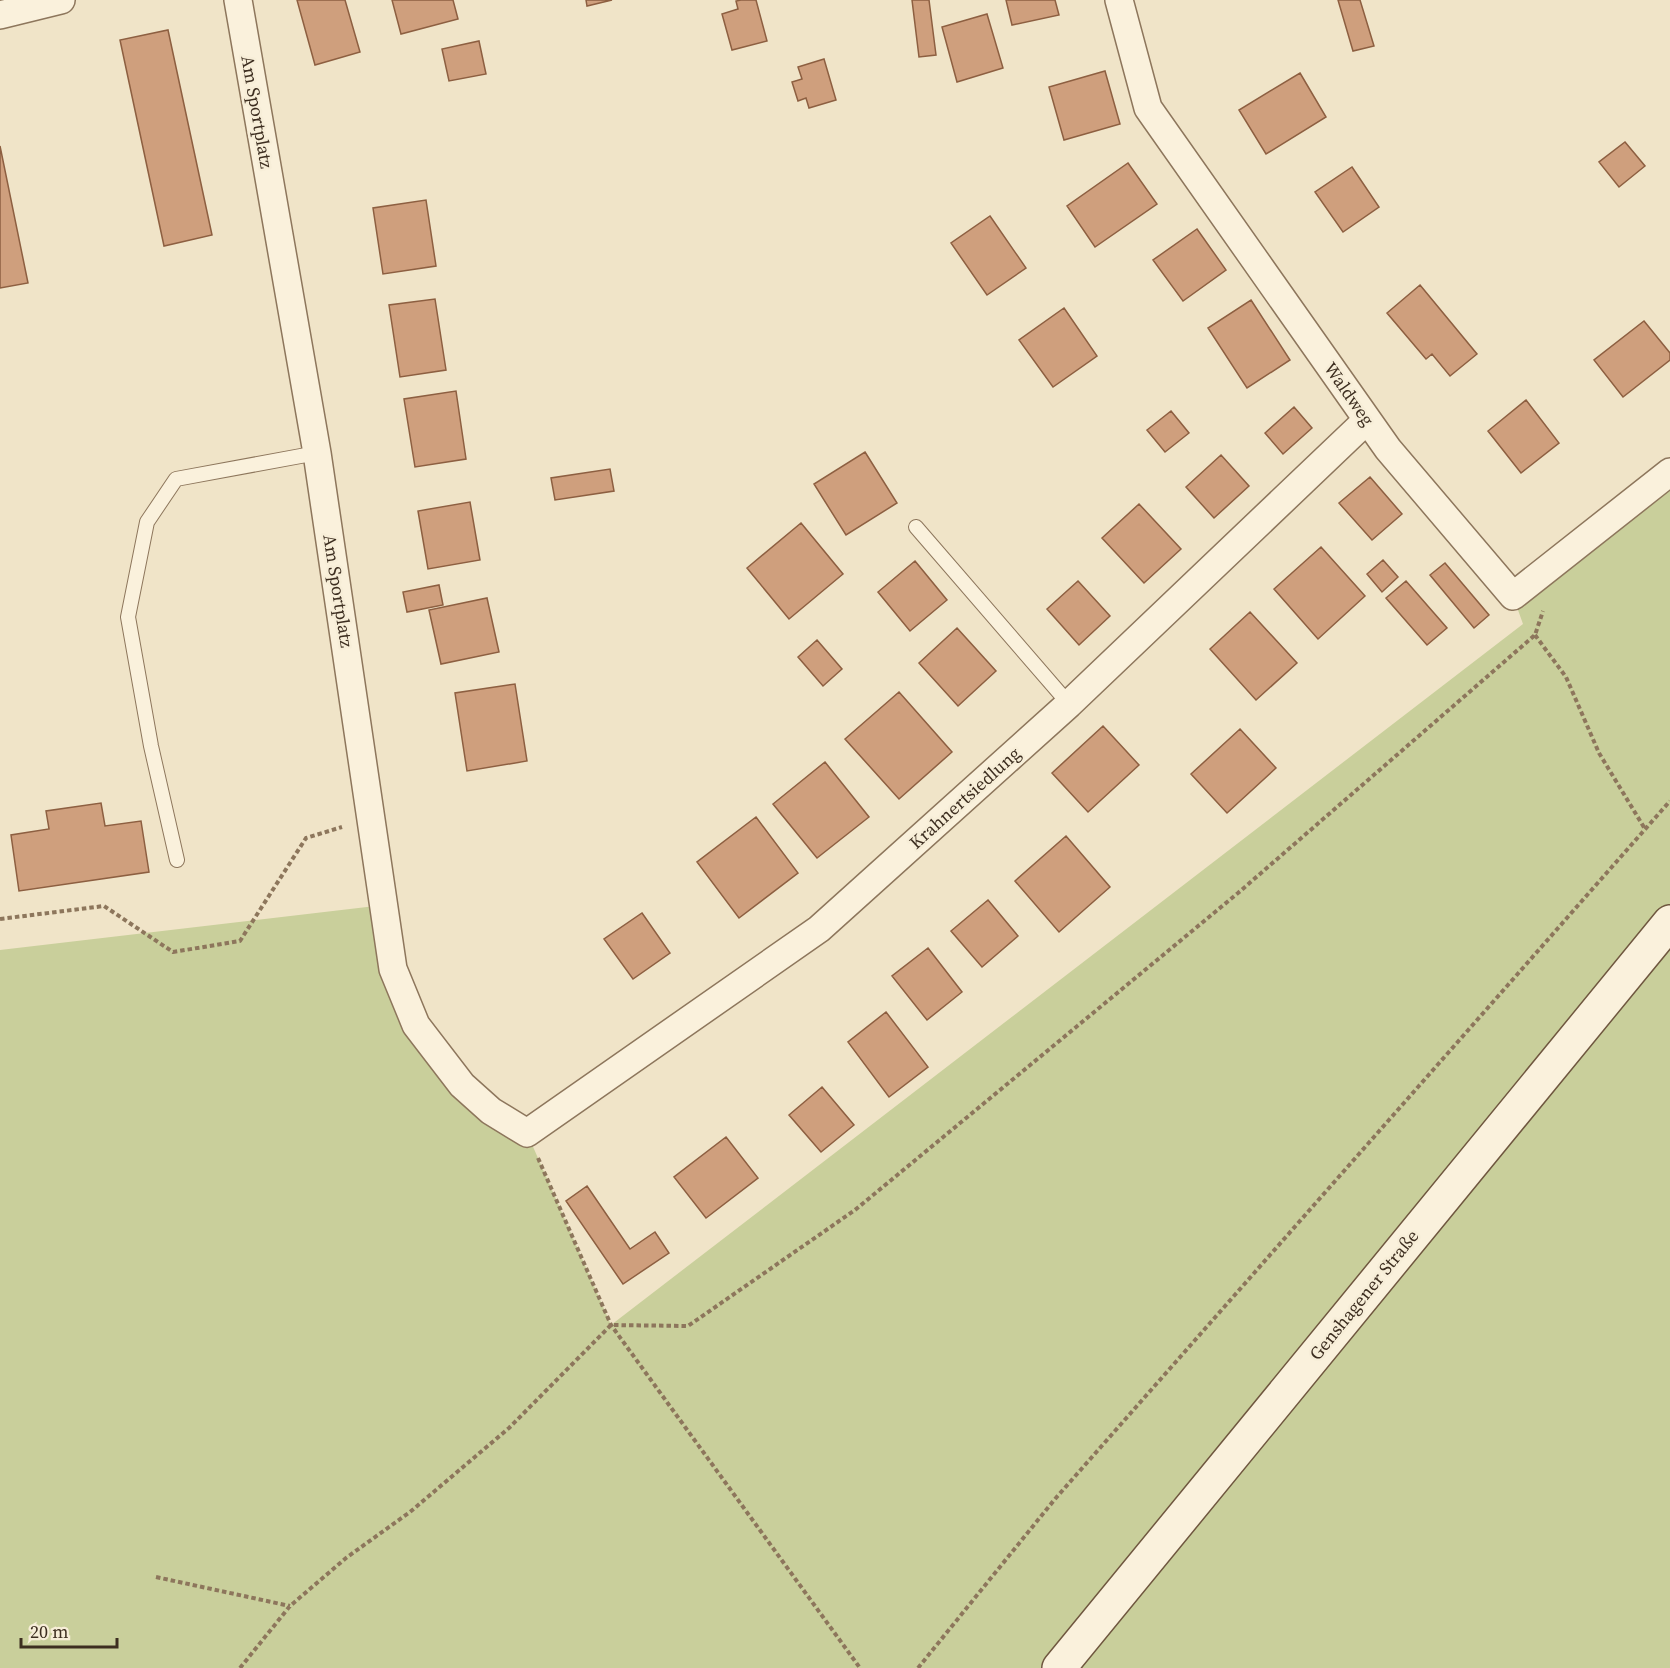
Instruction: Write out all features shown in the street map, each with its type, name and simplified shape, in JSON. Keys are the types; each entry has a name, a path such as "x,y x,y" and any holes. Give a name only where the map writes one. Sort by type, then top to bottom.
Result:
{"main road":[{"name":"Genshagener Straße","path":"1059,1668 1670,922"}],"street":[{"path":"0,15 61,0"},
{"name":"Am Sportplatz","path":"238,0 317,453 393,969 416,1025 462,1085 491,1111 527,1133"},
{"name":"Waldweg","path":"1119,0 1148,108 1388,449 1513,596 1670,472"},
{"name":"Krahnertsiedlung","path":"527,1133 819,928 1069,704 1367,420"}],"lane":[{"path":"177,860 151,746 128,617 147,522 176,479 317,453"},
{"path":"916,527 1069,704"}],"path":[{"path":"240,1668 290,1606 346,1558 410,1512 509,1428 611,1325 688,1326 855,1210 1238,893 1535,635 1544,609"},
{"path":"1535,635 1566,677 1599,753 1645,829"},
{"path":"918,1668 1063,1490 1670,801"},
{"path":"0,919 104,906 173,952 240,941 306,838 372,818"},
{"path":"527,1133 611,1325 860,1668"},
{"path":"156,1577 290,1606"}],"green space":[{"path":"1670,472 1670,1668 0,1668 0,950 384,905 416,1025 527,1133 611,1325 1523,624 1513,596"}],"building":[{"path":"297,0 345,0 360,52 315,65"},
{"path":"392,0 453,0 458,19 401,34"},
{"path":"586,0 612,0 587,6"},
{"path":"756,0 767,41 732,50 722,14 738,9 736,1"},
{"path":"912,0 929,0 936,55 919,57"},
{"path":"1006,0 1055,0 1059,15 1012,25"},
{"path":"1338,0 1360,0 1374,46 1353,51"},
{"path":"987,14 1003,68 957,82 942,27"},
{"path":"168,30 212,235 164,246 120,40"},
{"path":"479,41 486,74 449,81 442,49"},
{"path":"824,59 836,100 809,108 806,98 798,101 792,82 802,79 798,67"},
{"path":"1105,71 1120,124 1064,140 1049,87"},
{"path":"1300,73 1326,117 1266,154 1239,110"},
{"path":"1625,142 1645,166 1619,187 1599,162"},
{"path":"0,146 28,283 0,288"},
{"path":"1128,163 1157,204 1095,247 1067,206"},
{"path":"1352,167 1379,207 1343,232 1315,192"},
{"path":"426,200 436,266 383,274 373,208"},
{"path":"990,216 1026,268 987,295 951,243"},
{"path":"1197,229 1226,270 1183,301 1153,260"},
{"path":"1420,285 1477,354 1450,376 1432,354 1426,359 1387,313"},
{"path":"435,299 446,370 400,377 389,305"},
{"path":"1251,300 1290,360 1247,388 1208,328"},
{"path":"1064,308 1097,356 1053,387 1019,340"},
{"path":"1644,321 1670,353 1670,360 1623,397 1594,360"},
{"path":"456,391 466,459 415,467 404,399"},
{"path":"1526,400 1559,443 1521,473 1488,431"},
{"path":"1294,407 1312,428 1283,454 1265,433"},
{"path":"1171,411 1189,433 1165,452 1147,430"},
{"path":"865,452 897,503 846,535 814,484"},
{"path":"1221,455 1249,486 1214,518 1186,487"},
{"path":"610,469 614,491 555,500 551,478"},
{"path":"1370,477 1402,514 1372,540 1339,503"},
{"path":"470,502 480,560 428,569 418,511"},
{"path":"1139,504 1181,549 1144,583 1102,538"},
{"path":"801,523 843,574 789,619 747,568"},
{"path":"1321,547 1365,596 1318,639 1274,589"},
{"path":"1383,560 1398,577 1382,592 1367,574"},
{"path":"915,561 947,600 910,631 878,592"},
{"path":"1445,563 1489,615 1474,628 1430,575"},
{"path":"1078,581 1110,616 1079,645 1047,609"},
{"path":"1406,581 1447,628 1427,645 1386,598"},
{"path":"439,585 443,605 407,612 403,592"},
{"path":"487,598 499,652 441,664 429,610"},
{"path":"1250,612 1297,663 1256,700 1210,649"},
{"path":"957,628 996,671 958,706 919,663"},
{"path":"817,640 842,669 823,686 798,657"},
{"path":"515,684 527,761 467,771 455,693"},
{"path":"899,692 952,752 899,799 845,739"},
{"path":"1103,726 1139,765 1088,812 1052,773"},
{"path":"1240,729 1276,768 1227,813 1191,774"},
{"path":"825,762 869,817 817,858 773,804"},
{"path":"101,803 105,826 141,821 149,872 19,891 11,835 49,829 46,811"},
{"path":"756,817 798,873 739,918 697,862"},
{"path":"1066,836 1110,887 1059,932 1015,881"},
{"path":"988,900 1018,936 982,967 951,931"},
{"path":"642,913 670,953 633,979 604,939"},
{"path":"928,948 962,992 927,1020 892,976"},
{"path":"886,1012 928,1067 889,1097 848,1042"},
{"path":"822,1087 854,1125 821,1152 789,1115"},
{"path":"726,1137 758,1178 706,1218 674,1177"},
{"path":"587,1186 630,1249 655,1232 669,1253 623,1284 566,1201"}]}
